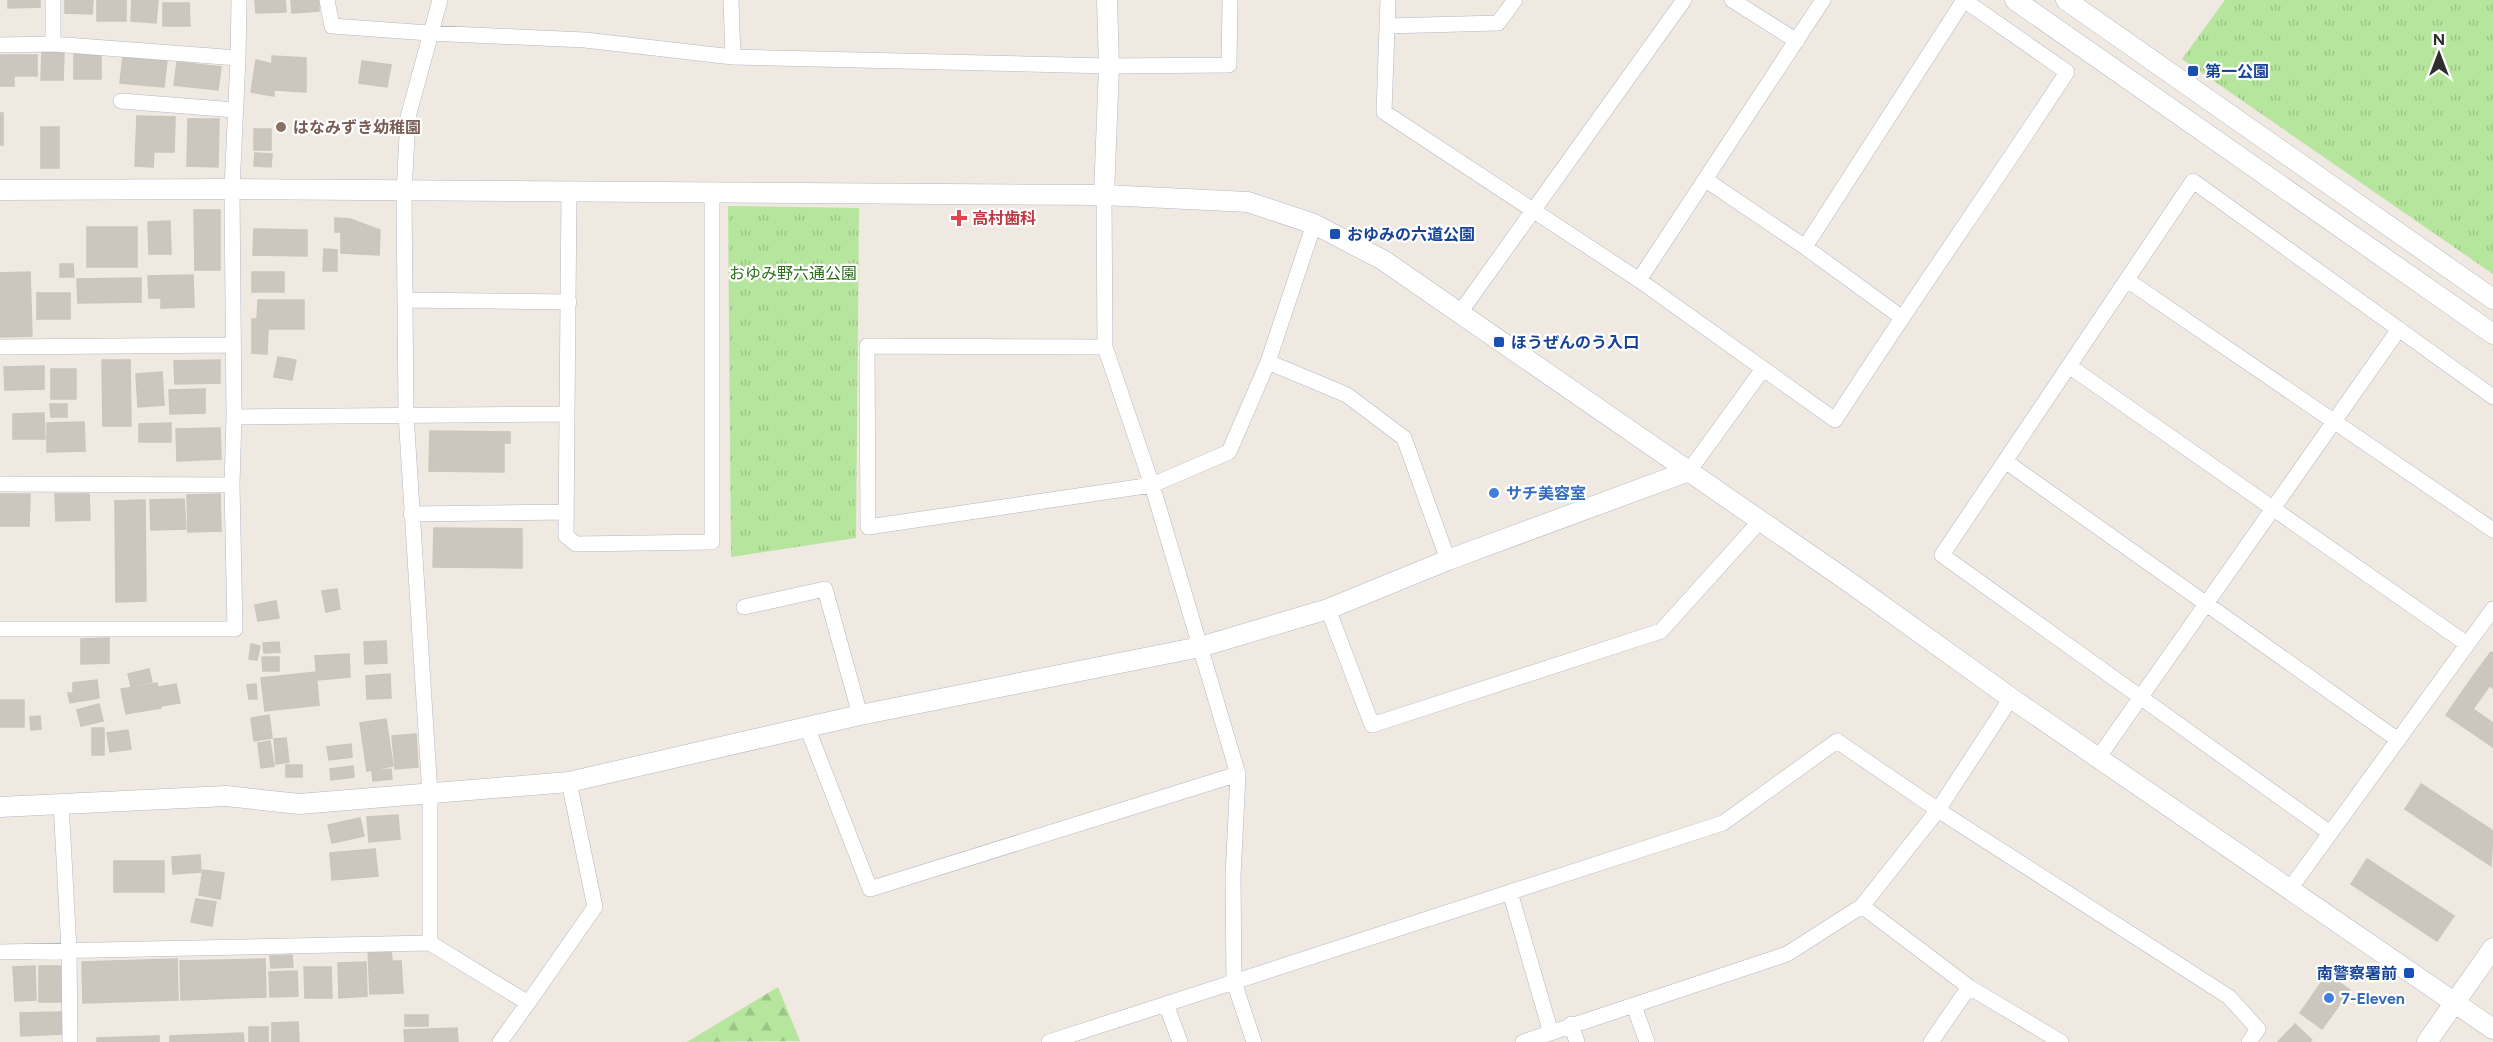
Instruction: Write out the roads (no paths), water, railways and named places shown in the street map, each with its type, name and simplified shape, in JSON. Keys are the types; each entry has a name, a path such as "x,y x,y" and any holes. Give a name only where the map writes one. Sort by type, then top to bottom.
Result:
{"street":[{"path":"53,0 54,44"},
{"path":"0,629 235,629 232,485 234,345 232,189 238,58 238,0"},
{"path":"327,0 332,26 585,40 733,57 1109,66 1229,65 1230,0"},
{"path":"430,943 430,795 406,414 404,192 408,117 429,33 440,0"},
{"path":"731,0 733,57"},
{"path":"1107,0 1109,66 1104,195 1105,346 1152,485 1238,774 1233,877 1234,981 1254,1042"},
{"path":"1388,0 1384,112 1639,280 1835,420 1901,317 1993,185 2067,72 1964,0 1805,247"},
{"path":"1387,26 1498,23 1515,0"},
{"path":"1459,314 1684,0"},
{"path":"1732,0 1797,41"},
{"path":"1639,280 1823,0"},
{"path":"2015,0 2493,334"},
{"path":"2066,0 2493,299"},
{"path":"0,45 54,44 238,58"},
{"path":"121,101 235,110"},
{"path":"1706,180 1805,247 1901,317"},
{"path":"2330,833 1942,555 2193,181 2493,397"},
{"path":"0,190 232,189 404,192 1104,195 1248,202 1314,224 1383,260 1760,520 2011,698 2493,1029"},
{"path":"569,192 566,536 576,544 712,542 712,192"},
{"path":"1105,346 867,346 868,527 1152,485 1229,452 1268,362 1314,224"},
{"path":"2127,280 2493,530"},
{"path":"406,300 569,302"},
{"path":"2098,758 2399,329"},
{"path":"0,347 234,345"},
{"path":"1268,362 1347,396 1404,438 1448,560"},
{"path":"2069,366 2467,644"},
{"path":"0,807 226,796 299,804 569,782 860,715 1200,647 1328,609 1448,560 1689,471 1763,369"},
{"path":"234,417 567,414"},
{"path":"2005,461 2398,740"},
{"path":"0,484 232,485"},
{"path":"411,513 566,512"},
{"path":"1328,609 1372,725 1661,631 1760,520"},
{"path":"744,607 825,589 860,715"},
{"path":"2289,890 2493,609"},
{"path":"1523,1042 1571,1024 1634,1006 1787,954 1862,906 1938,810 2011,698"},
{"path":"807,727 870,889 1238,774"},
{"path":"1049,1042 1723,823 1837,741 1938,810 2229,997 2258,1029 2248,1042"},
{"path":"500,1042 595,907 569,782"},
{"path":"61,803 69,950 70,1042"},
{"path":"1510,892 1551,1033"},
{"path":"1862,906 1969,987 2061,1042"},
{"path":"0,952 430,943 528,1003"},
{"path":"2427,1042 2493,948"},
{"path":"1931,1042 1969,987"},
{"path":"1166,1004 1180,1042"},
{"path":"1634,1006 1647,1042"},
{"path":"1571,1024 1577,1042"}],"place":[{"name":"第一公園","path":"2193,71"},
{"name":"はなみずき幼稚園","path":"281,127"},
{"name":"高村歯科","path":"959,218"},
{"name":"おゆみの六道公園","path":"1335,234"},
{"name":"ほうぜんのう入口","path":"1499,342"},
{"name":"サチ美容室","path":"1494,493"},
{"name":"南警察署前","path":"2409,973"},
{"name":"7-Eleven","path":"2329,998"}],"park label":[{"name":"おゆみ野六通公園","path":"793,273"}]}
